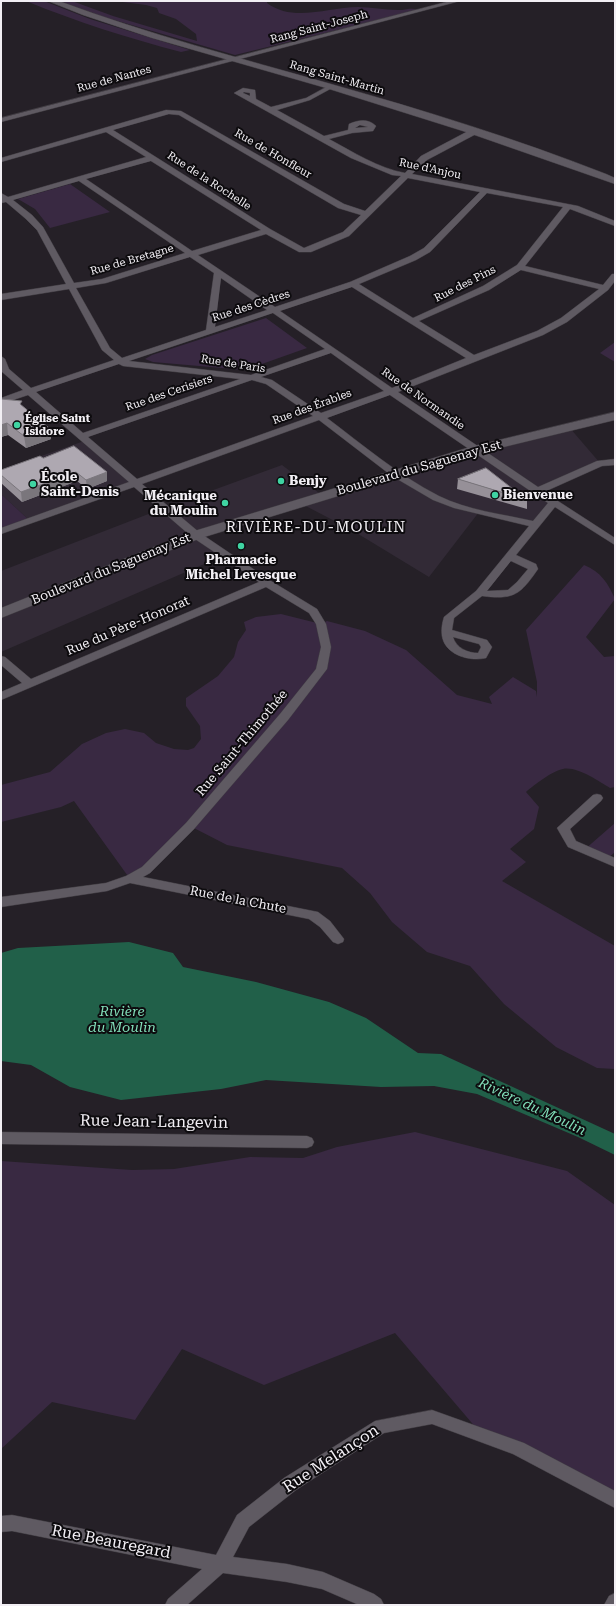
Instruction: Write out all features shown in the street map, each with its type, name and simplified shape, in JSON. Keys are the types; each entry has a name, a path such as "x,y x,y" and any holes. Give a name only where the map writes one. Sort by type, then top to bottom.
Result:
{"main road":[{"name":"Boulevard du Saguenay Est","path":"1,613 196,535 475,450 615,416"}],"street":[{"name":"Rang Saint-Martin","path":"52,1 97,18 475,131 615,181"},
{"name":"Rang Saint-Joseph","path":"232,59 457,1"},
{"name":"Rue de Nantes","path":"1,120 232,59"},
{"path":"270,110 308,99 330,87"},
{"name":"Rue d'Anjou","path":"253,100 354,156 380,168 405,176 568,206 584,210 615,224"},
{"name":"Rue de Honfleur","path":"108,130 169,112 181,113 341,206 366,214"},
{"path":"1,160 108,130"},
{"name":"Rue de la Rochelle","path":"108,130 267,231 302,250 308,250 346,234 366,214"},
{"path":"323,139 351,131"},
{"path":"366,214 424,158 475,131"},
{"path":"3,198 80,179 152,158"},
{"name":"Rue de Normandie","path":"80,179 392,391 475,450 538,491 553,503 615,542"},
{"name":"Rue des Cèdres","path":"1,401 353,284 413,258 426,250 485,191"},
{"name":"Rue de Paris","path":"3,198 29,217 40,229 106,350 123,363 249,377 269,382 320,417 395,474 436,498 535,525"},
{"name":"Rue des Pins","path":"413,321 480,292 520,267 568,206"},
{"name":"Rue de Bretagne","path":"1,297 103,282 267,231"},
{"path":"520,267 606,288"},
{"path":"210,331 218,273"},
{"name":"Rue des Érables","path":"1,532 392,391 473,358 540,334 564,320 606,288 615,276"},
{"path":"353,284 473,358"},
{"name":"Rue des Cerisiers","path":"83,436 249,377 331,350"},
{"name":"Rue Saint-Thimothée","path":"1,359 5,370 196,535 267,583 313,611 321,624 326,647 321,668 284,717 190,826 146,870 130,879 107,886 1,902"},
{"path":"538,491 600,462 615,462"},
{"path":"447,632 449,617 480,593 553,503"},
{"path":"480,593 503,596 510,594 533,569 532,566 526,562 509,556"},
{"name":"Rue du Père-Honorat","path":"1,696 267,583"},
{"path":"1,659 29,683"},
{"path":"597,798 563,828 572,844 615,864"},
{"name":"Rue de la Chute","path":"130,879 313,915 338,939"},
{"name":"Rue Jean-Langevin","path":"1,1138 307,1142"},
{"name":"Rue Melançon","path":"174,1605 220,1564 243,1521 290,1484 381,1426 432,1417 518,1448 615,1500"},
{"name":"Rue Beauregard","path":"1,1524 12,1522 220,1564 287,1573 323,1581 368,1600 375,1605"}],"shaded area":[{"path":"26,1 44,1 90,19 190,50 181,52 142,41 83,23"},
{"path":"59,1 72,1 113,16 197,41 196,34 176,19 159,13 157,8 115,1 267,1 267,3 277,9 300,13 358,7 393,10 419,10 235,55 104,17"},
{"path":"70,184 110,212 50,228 35,209 18,199"},
{"path":"266,318 307,348 245,370 153,362 145,359 152,355"},
{"path":"615,342 615,362 600,353"},
{"path":"569,427 600,463 538,491 553,503 535,525 479,512 429,577 350,529 300,503 196,535 225,555 1,652 1,571 164,508 282,465 323,496"},
{"path":"87,440 135,483 30,521 1,494 1,470"},
{"path":"1,494 30,521 1,531"},
{"path":"584,565 595,571 603,579 610,588 615,599 586,637 604,657 615,656 615,787 610,788 581,772 563,769 554,772 529,789 526,792 539,807 534,829 510,849 526,862 502,881 615,946 615,1069 597,1068 556,1047 504,1004 470,966 427,952 392,922 370,893 342,868 227,845 190,826 130,879 74,801 61,807 1,822 1,785 50,772 82,744 106,733 125,729 144,733 156,743 174,749 188,750 194,748 201,739 200,726 186,706 186,698 218,676 234,657 238,642 246,630 244,622 256,617 281,614 321,624 327,621 365,631 406,650 457,695 492,704 489,697 513,677 536,691 537,697 537,682 526,630"},
{"path":"615,823 615,852 606,860 584,850"},
{"path":"415,1132 567,1171 615,1205 615,1500 483,1436 395,1333 264,1385 182,1349 135,1420 52,1402 1,1449 1,1161 132,1170 174,1169 250,1157 303,1158 337,1147"}],"water":[{"name":"Rivière du Moulin","path":"129,942 173,953 183,967 256,982 329,1002 366,1018 418,1053 441,1054 615,1134 615,1155 578,1137 477,1094 434,1086 381,1087 266,1080 221,1089 121,1100 70,1087 31,1065 1,1061 1,953 18,948"}],"building":[{"path":"1,399 22,401 20,404 49,428 24,436 7,423 1,425"},
{"path":"74,446 107,472 86,480 76,472 21,492 1,475 1,470 40,456 43,458"},
{"path":"486,468 527,500 458,479"}],"place":[{"name":"Église Saint Isidore","path":"17,425"},
{"name":"Benjy","path":"281,481"},
{"name":"École Saint-Denis","path":"33,484"},
{"name":"Bienvenue","path":"495,495"},
{"name":"Mécanique du Moulin","path":"225,503"},
{"name":"Pharmacie Michel Levesque","path":"241,546"}],"district":[{"name":"RIVIÈRE-DU-MOULIN","path":"316,528"}]}
